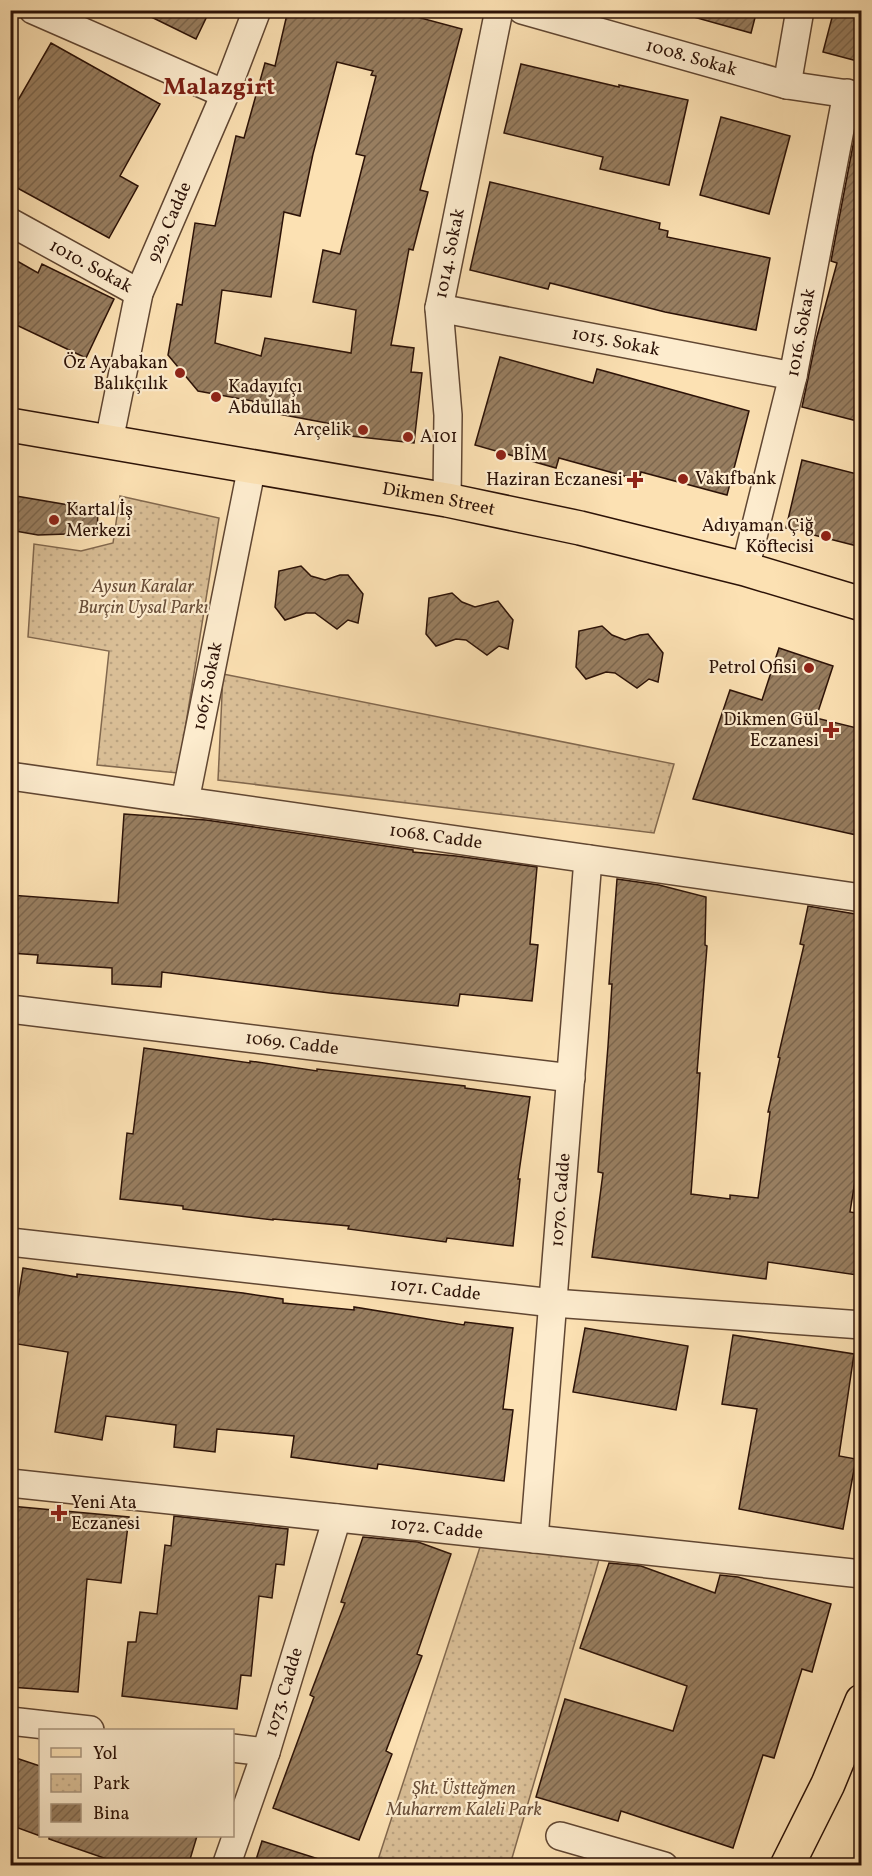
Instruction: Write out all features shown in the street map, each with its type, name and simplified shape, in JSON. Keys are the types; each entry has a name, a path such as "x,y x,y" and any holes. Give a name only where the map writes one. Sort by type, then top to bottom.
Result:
{"main road":[{"name":"Dikmen Street","path":"10,425 447,500 580,528 745,569 861,604"},
{"path":"794,1863 861,1701"}],"street":[{"path":"33,10 225,94"},
{"name":"929. Cadde","path":"110,441 139,293 225,94 257,10"},
{"name":"1014. Sokak","path":"447,500 448,415 439,308 499,10"},
{"name":"1008. Sokak","path":"522,10 787,85 854,94"},
{"path":"787,85 800,10"},
{"name":"1016. Sokak","path":"745,569 793,376 854,94"},
{"name":"1010. Sokak","path":"10,222 139,293"},
{"name":"1015. Sokak","path":"439,308 793,376"},
{"name":"1067. Sokak","path":"185,801 252,466"},
{"name":"1068. Cadde","path":"10,776 861,898"},
{"name":"1070. Cadde","path":"534,1539 588,859"},
{"name":"1069. Cadde","path":"10,1009 571,1078"},
{"name":"1071. Cadde","path":"10,1242 553,1303 861,1325"},
{"name":"1072. Cadde","path":"10,1483 861,1574"},
{"name":"1073. Cadde","path":"226,1866 266,1752 337,1518"},
{"path":"10,1721 74,1729"},
{"path":"234,1748 266,1752"},
{"path":"560,1836 664,1866"}],"green space":[{"name":"Aysun Karalar Burçin Uysal Parkı","path":"120,496 219,518 178,773 97,765 109,651 28,637 34,544 81,551 113,543"},
{"path":"223,674 674,764 654,833 218,780"},
{"name":"Şht. Üstteğmen Muharrem Kaleli Park","path":"482,1541 600,1556 510,1865 376,1866"}],"building":[{"path":"137,10 210,10 196,39"},
{"path":"288,10 391,10 462,29 420,190 428,192 413,250 409,249 391,345 414,348 411,372 422,373 414,443 342,435 343,426 252,409 253,401 198,391 168,355 177,304 182,305 195,223 215,226 236,136 244,138 265,63 275,66","holes":["337,62 373,71 371,75 376,76 356,154 365,156 340,254 323,250 313,302 356,310 351,353 265,338 261,356 215,343 222,290 271,297 284,212 300,216 313,154"]},
{"path":"691,10 757,10 751,33 690,16"},
{"path":"834,10 861,10 861,62 823,52"},
{"path":"51,43 160,104 120,176 138,186 109,238 10,184 10,114"},
{"path":"521,64 619,87 619,85 688,100 669,185 600,169 603,157 504,133"},
{"path":"721,117 790,136 769,214 700,195"},
{"path":"858,119 861,119 861,422 802,407 816,340 837,263 831,261"},
{"path":"490,182 660,223 659,229 668,231 667,237 770,258 756,330 665,312 550,283 548,289 470,270"},
{"path":"10,257 38,273 42,264 114,299 86,358 10,322"},
{"path":"500,357 593,383 597,369 749,411 727,495 641,472 639,480 559,458 556,468 475,445"},
{"path":"802,460 861,475 861,547 786,528"},
{"name":"Kartal İş Merkezi","path":"10,495 98,510 97,533 38,535 10,530"},
{"path":"301,566 311,576 325,580 348,575 363,594 358,623 348,620 337,629 315,613 306,613 285,620 275,607 279,571"},
{"path":"452,593 462,602 475,607 498,601 513,620 508,649 499,646 487,655 466,640 456,639 436,646 426,634 429,598"},
{"path":"602,626 612,635 625,640 648,634 663,653 658,682 649,679 637,688 615,673 606,672 586,679 576,667 579,631"},
{"path":"779,648 833,666 816,718 861,729 861,836 693,799 730,690 762,700"},
{"path":"124,814 206,820 413,850 413,852 537,867 530,944 538,945 532,1001 460,994 458,1006 162,972 161,987 112,984 112,968 37,963 38,955 10,953 10,895 118,903"},
{"path":"617,879 659,885 706,897 705,945 707,946 697,1073 700,1073 691,1194 730,1199 730,1195 758,1198 770,1112 768,1112 780,1058 778,1057 804,945 800,944 808,906 861,915 861,1122 856,1149 860,1150 850,1212 861,1214 861,1243 857,1275 768,1262 766,1279 592,1257 603,1173 598,1172 608,1046 612,984 609,984"},
{"path":"144,1048 317,1071 317,1069 465,1086 465,1088 530,1097 518,1179 520,1179 513,1246 447,1238 446,1242 348,1229 349,1226 273,1220 120,1199 127,1133 133,1134"},
{"path":"23,1268 77,1277 77,1274 243,1293 283,1299 283,1303 354,1310 354,1307 464,1325 465,1322 513,1328 503,1409 513,1410 504,1481 378,1464 377,1469 291,1457 294,1436 217,1429 215,1452 174,1447 176,1425 106,1416 102,1440 55,1432 68,1352 11,1343"},
{"path":"585,1328 688,1346 676,1410 573,1392"},
{"path":"733,1335 854,1354 839,1456 856,1459 843,1529 739,1509 757,1409 722,1404"},
{"path":"10,1506 129,1517 121,1583 87,1579 78,1692 10,1687"},
{"path":"174,1516 288,1529 284,1565 276,1564 272,1598 259,1596 251,1676 241,1675 237,1709 122,1696 128,1642 136,1642 140,1612 157,1614 165,1545 171,1546"},
{"path":"363,1537 418,1542 451,1554 417,1654 422,1656 386,1751 392,1754 359,1840 273,1808 314,1697 310,1695 345,1603 341,1602"},
{"path":"609,1563 641,1566 715,1593 720,1575 738,1577 831,1604 812,1672 802,1669 774,1758 763,1755 733,1848 621,1811 618,1821 536,1797 565,1699 673,1731 687,1686 580,1648"},
{"path":"10,1756 39,1766 39,1836 10,1825"},
{"path":"49,1837 197,1837 188,1866 127,1866 49,1839"},
{"path":"262,1841 325,1861 325,1866 254,1866"}],"place":[{"name":"Öz Ayabakan Balıkçılık","path":"180,373"},
{"name":"Kadayıfçı Abdullah","path":"216,397"},
{"name":"Arçelik","path":"363,430"},
{"name":"A101","path":"408,437"},
{"name":"BİM","path":"501,455"},
{"name":"Vakıfbank","path":"683,479"},
{"name":"Haziran Eczanesi","path":"635,480"},
{"name":"Kartal İş Merkezi","path":"54,520"},
{"name":"Adıyaman Çiğ Köftecisi","path":"826,536"},
{"name":"Petrol Ofisi","path":"809,668"},
{"name":"Dikmen Gül Eczanesi","path":"831,730"},
{"name":"Yeni Ata Eczanesi","path":"59,1513"}],"district":[{"name":"Malazgirt","path":"219,88"}]}
